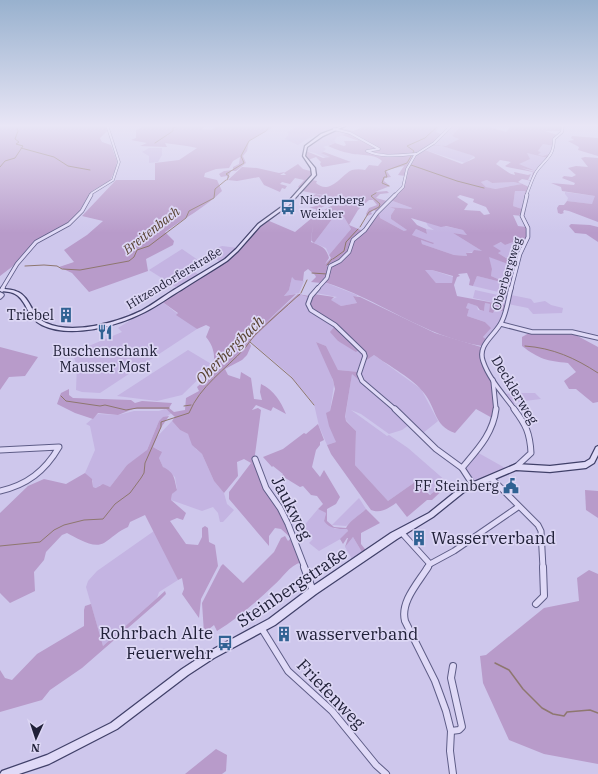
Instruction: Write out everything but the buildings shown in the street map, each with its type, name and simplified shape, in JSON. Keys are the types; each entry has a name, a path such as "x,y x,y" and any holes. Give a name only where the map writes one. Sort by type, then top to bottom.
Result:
{"main road":[{"name":"Hitzendorferstraße","path":"1,293 14,291 21,294 36,319 43,324 58,328 78,329 101,325 124,319 142,312 226,260 236,252 258,226 288,204 314,175 313,168 308,161"},
{"name":"Steinbergstraße","path":"5,774 49,759 114,726 185,672 211,655 262,629 313,591 401,532 431,515 450,498 473,485 516,467 550,469 586,465 594,459 598,449"}],"street":[{"path":"1,293 19,260 36,242 69,224 82,211 92,193 112,180 119,161"},
{"path":"410,161 403,187 377,212 366,229 353,240 349,252 341,260 330,266 327,278 310,298 308,305 313,312 336,326 364,353 365,356 359,374 362,381 405,418 426,440 462,468 473,485"},
{"name":"Oberbergweg","path":"501,324 520,254 528,237 528,230 522,216 526,197 536,172 547,161"},
{"path":"501,324 532,332 572,332 598,338"},
{"name":"Decklerweg","path":"501,324 487,340 482,350 482,358 492,378 522,418 529,432 531,453 516,467"},
{"path":"462,468 493,429 496,413 492,378"},
{"path":"0,450 58,447 46,466 33,479 18,486 0,491"},
{"name":"Jaukweg","path":"255,459 266,488 278,505 288,524 313,591"},
{"path":"491,478 518,507 538,525 541,531 544,596 536,604"},
{"path":"453,774 450,751 451,731 443,701 403,613 406,602 430,564 454,551 480,531 518,507"},
{"path":"401,532 420,551 430,564"},
{"name":"Friefenweg","path":"262,629 288,671 332,711 376,765 386,774"},
{"path":"451,731 459,730 462,727 462,719 451,681 450,672 453,666"}],"shaded area":[{"path":"0,161 117,161 116,168 110,181 92,191 77,215 66,224 38,239 13,266 0,276"},
{"path":"149,161 159,161 158,162 149,163"},
{"path":"170,161 233,161 229,168 216,169 205,173 204,177 217,180 222,191 202,208 165,232 174,241 173,245 146,259 148,271 89,292 72,273 59,267 74,262 64,250 87,235 103,221 82,216 116,180 155,180 155,163"},
{"path":"239,161 245,161 246,163 236,171 231,171 227,180 227,176 221,177 219,174 224,171 233,170 233,167 239,164"},
{"path":"320,161 351,162 322,167 320,164"},
{"path":"382,161 411,161 406,169 405,176 398,175 404,166 386,170 391,177 385,178 384,181 390,186 375,192 387,191 389,193 380,194 376,198 387,201 377,212 374,210 371,212 372,214 367,216 366,214 369,208 377,205 373,200 369,200 358,210 349,225 363,231 353,240 350,250 340,260 327,266 329,268 326,278 321,283 311,282 316,277 308,269 304,272 303,281 295,280 292,277 289,290 284,296 296,294 260,328 298,294 309,296 308,300 308,297 301,295 296,298 249,342 251,346 247,355 242,360 225,369 228,375 240,379 241,372 251,378 254,399 262,400 260,392 261,384 266,387 279,401 286,414 273,407 271,411 256,405 252,410 258,408 261,410 254,462 265,489 280,511 302,562 293,566 277,583 232,621 217,631 214,625 204,633 202,603 221,566 223,564 243,583 274,552 281,538 285,536 288,541 291,538 281,529 275,528 269,536 269,546 229,499 229,492 251,463 244,459 237,462 238,476 224,493 214,481 202,454 192,445 188,434 180,430 172,421 175,417 166,409 133,409 118,415 98,413 93,419 75,413 57,404 61,393 69,389 69,395 73,398 131,400 135,403 142,401 172,403 169,408 174,412 185,410 186,398 199,391 197,387 208,375 214,363 213,350 206,337 210,327 206,325 197,329 176,315 178,313 161,301 229,259 255,230 267,220 295,232 313,217 316,209 309,208 319,205 318,198 312,196 316,194 328,197 329,204 318,209 324,210 335,204 338,198 302,191 312,180 317,181 316,183 321,186 331,186 352,170 365,170 369,165 378,166","holes":["336,214 344,217 351,229 329,255 331,258 325,264 329,258 325,249 311,242 311,240 314,243"]},
{"path":"412,161 454,161 462,164 468,161 499,161 496,164 512,174 515,175 514,172 528,175 531,174 528,180 531,180 533,172 507,167 505,166 511,162 506,161 525,161 519,164 536,171 521,168 535,172 532,181 522,179 518,182 529,187 524,202 525,191 515,191 513,206 522,209 521,214 519,215 522,216 513,215 518,226 526,227 527,239 521,247 513,242 505,245 501,242 493,246 501,251 498,253 506,258 509,258 509,255 518,259 516,264 513,264 516,267 489,257 492,269 491,276 512,285 508,294 506,294 509,287 497,281 477,276 473,286 469,285 470,280 467,273 458,274 460,276 457,277 454,285 457,296 505,305 503,311 494,311 493,313 489,312 490,304 485,303 484,311 480,310 477,306 468,303 466,308 469,309 467,316 485,322 491,328 483,337 486,339 482,346 461,341 421,326 363,297 324,282 331,267 349,252 354,241 367,229 377,214 379,213 380,218 404,231 407,230 391,219 391,215 395,209 390,207 412,208 390,200 403,187 407,169","holes":["487,180 492,183 514,182 522,184 495,189 486,187 481,182","460,195 474,199 473,202 486,207 490,214 484,215 480,211 464,210 468,204 457,197","411,218 441,227 446,226 463,230 467,235 453,233 482,251 474,250 472,253 466,253 467,256 454,255 422,244 421,240 434,243 412,235 416,229 427,234 426,229 417,225","425,270 432,270 453,276 452,283 436,283"]},
{"path":"520,161 545,161 536,171 518,164"},
{"path":"583,161 598,161 598,222 569,211 564,210 564,213 558,213 557,208 559,205 564,205 567,201 592,204 595,196 562,191 561,187 551,183 574,185 575,183 562,178 564,176 572,177 576,175 568,168 576,166 588,167"},
{"path":"298,164 303,169 314,172 300,189 298,187 304,180 295,178 290,184 282,182 280,184 287,186 285,189 282,188 280,192 264,185 259,177 237,181 228,180 242,167 257,168 279,173 285,172 280,175 286,175 284,173"},
{"path":"487,180 492,183 514,182 523,184 494,189 486,187 481,182"},
{"path":"515,191 525,191 522,209 513,206"},
{"path":"565,192 595,196 595,200 592,204 567,201 568,198"},
{"path":"390,200 412,208 391,207 395,209 391,215 391,219 407,230 404,231 380,218 379,213"},
{"path":"336,214 344,217 351,229 329,255 326,248 314,243"},
{"path":"426,222 463,230 468,235 453,233 482,251 466,253 467,256 454,255 422,244 421,240 434,243 412,235 416,229 427,234 426,229 434,230 428,226"},
{"path":"571,224 598,227 598,242 586,234 575,233 569,226"},
{"path":"502,242 505,245 513,242 521,247 518,259 506,258 498,253 492,246"},
{"path":"222,246 238,248 221,262 208,255 214,249"},
{"path":"182,249 198,260 187,267 198,274 176,287 149,270"},
{"path":"488,256 516,267 512,285 491,276 492,269"},
{"path":"424,270 432,270 453,277 452,283 436,283"},
{"path":"477,276 497,281 509,288 507,294 473,286"},
{"path":"292,277 304,281 299,293 284,296 289,290"},
{"path":"324,282 357,295 353,296 357,303 341,306 330,300 337,297 316,293"},
{"path":"475,290 507,297 505,305 473,298"},
{"path":"314,294 334,297 331,300 341,306 357,303 353,296 360,297 435,333 481,347 480,353 493,387 494,419 476,409 455,433 448,430 439,421 428,399 420,388 374,355 364,362 366,353 337,326 314,312 309,302"},
{"path":"300,295 308,297 335,326 338,341 359,350 364,355 359,372 338,370 326,346 316,342 330,370 334,385 330,411 336,442 327,445 319,426 314,404 290,375 250,341"},
{"path":"511,295 531,299 534,303 545,301 551,305 563,308 562,313 533,314 528,308 508,304"},
{"path":"161,301 197,329 100,393 82,392 76,390 77,365 72,353 122,332 118,328"},
{"path":"468,303 477,306 478,310 484,311 485,303 490,304 489,312 503,311 500,323 486,339 483,337 490,328 485,322 467,316 469,309 466,308"},
{"path":"335,326 359,350 356,352 338,341 330,332"},
{"path":"529,333 572,333 598,347 598,402 593,403 576,389 569,389 564,381 576,372 568,363 544,359 533,354 522,346 522,337"},
{"path":"316,342 326,346 338,370 359,372 359,380 352,374 345,417 346,421 356,431 355,465 388,501 415,482 430,495 447,482 449,484 432,500 427,500 407,517 396,503 381,511 371,510 331,454 327,445 336,442 329,426 326,413 330,411 335,389 333,380"},
{"path":"0,347 38,357 25,376 9,377 0,390"},
{"path":"188,350 213,365 182,395 157,401 117,396"},
{"path":"374,355 421,389 438,421 423,433 408,417 360,376 364,362"},
{"path":"352,373 410,424 402,430 389,434 361,414 351,410 387,436 389,435 408,448 447,482 432,495 415,482 388,501 355,465 356,431 345,419"},
{"path":"535,393 541,399 516,402 513,405 505,394"},
{"path":"165,409 172,413 159,421 146,452 127,465 110,487 100,485 97,488 93,487 93,481 85,473 95,450 90,426 86,424 98,414 118,415 134,411 159,411"},
{"path":"169,416 160,429 153,447 162,452 159,458 163,467 170,471 174,479 177,490 172,494 171,500 186,513 183,520 177,518 170,521 186,544 198,545 202,537 202,528 205,526 208,528 209,542 215,545 218,566 201,599 199,618 182,594 184,589 182,578 178,580 145,515 130,522 128,527 104,543 100,544 90,544 67,533 62,535 46,552 44,560 34,572 35,591 10,603 0,593 0,513 28,486 44,479 66,484 85,473 92,479 93,487 96,488 103,484 110,487 127,465 147,450 159,421 163,417"},
{"path":"172,421 180,430 188,434 196,449 202,454 214,481 224,493 227,504 234,510 223,522 220,522 218,513 213,507 202,511 171,500 172,494 177,489 175,477 163,467 159,458 161,451 153,447 156,438"},
{"path":"318,424 324,440 320,442 320,445 316,450 312,467 320,477 324,470 340,497 336,504 327,509 327,521 334,527 346,528 352,520 366,509 380,523 361,533 361,544 368,553 354,562 352,559 362,552 353,537 345,547 348,538 343,544 340,539 348,531 347,529 334,528 326,524 324,521 326,513 318,509 323,504 317,496 311,495 303,486 300,487 282,476 283,474 273,466 272,467 263,457 283,449"},
{"path":"475,451 507,469 478,481 472,481 462,466"},
{"path":"585,490 598,491 598,518 586,510"},
{"path":"359,498 366,509 346,526 332,525"},
{"path":"318,509 326,513 324,521 335,529 347,529 348,531 344,537 319,551 309,543 313,539 302,528"},
{"path":"154,531 178,580 159,592 157,598 103,646 86,587 88,581 97,571"},
{"path":"353,537 362,552 352,559 345,547"},
{"path":"589,570 598,574 598,764 544,754 509,740 483,683 480,656 486,655 544,608 579,601 577,578"},
{"path":"165,591 166,594 159,601 82,668 50,690 42,700 0,712 0,670 5,678 12,680 37,654 84,626 85,606 91,604 103,646"},
{"path":"216,749 227,755 226,771 222,774 185,774"}],"waterway":[{"path":"0,167 5,161"},
{"path":"60,161 68,166 90,170"},
{"name":"Breitenbach","path":"227,180 229,176 226,174 244,163 243,161"},
{"name":"Oberbergbach","path":"389,186 382,183 384,177 387,177 385,171 407,163 408,161"},
{"path":"411,165 457,181 484,188"},
{"name":"Breitenbach","path":"25,266 44,265 57,266 62,269 80,270 129,261 134,257 137,250 149,246 186,218 189,211 214,198 215,189 226,180"},
{"name":"Oberbergbach","path":"360,227 369,212 379,207 380,204 371,196 376,193"},
{"name":"Oberbergbach","path":"333,259 344,251 346,242 358,229"},
{"name":"Oberbergbach","path":"327,265 332,259"},
{"name":"Oberbergbach","path":"312,273 327,274"},
{"name":"Oberbergbach","path":"301,293 307,280"},
{"name":"Oberbergbach","path":"0,546 40,542 54,530 64,525 84,520 103,519 115,504 130,493 144,473 145,463 161,427 161,422 189,413 206,386 245,348 265,325 300,294"},
{"path":"250,342 292,378 314,405"},
{"path":"525,346 554,351 581,363 598,373"},
{"path":"61,396 66,401 100,406 105,405 126,410 137,408 169,408"},
{"path":"184,406 191,405"},
{"path":"495,663 509,670 523,689 542,708 553,714 564,716 567,712 590,710 598,713"}],"place":[{"name":"Niederberg Weixler","path":"288,207"},
{"name":"Triebel","path":"66,315"},
{"name":"Buschenschank Mausser Most","path":"105,332"},
{"name":"FF Steinberg","path":"511,486"},
{"name":"Wasserverband","path":"419,538"},
{"name":"wasserverband","path":"284,634"},
{"name":"Rohrbach Alte Feuerwehr","path":"225,643"}]}
